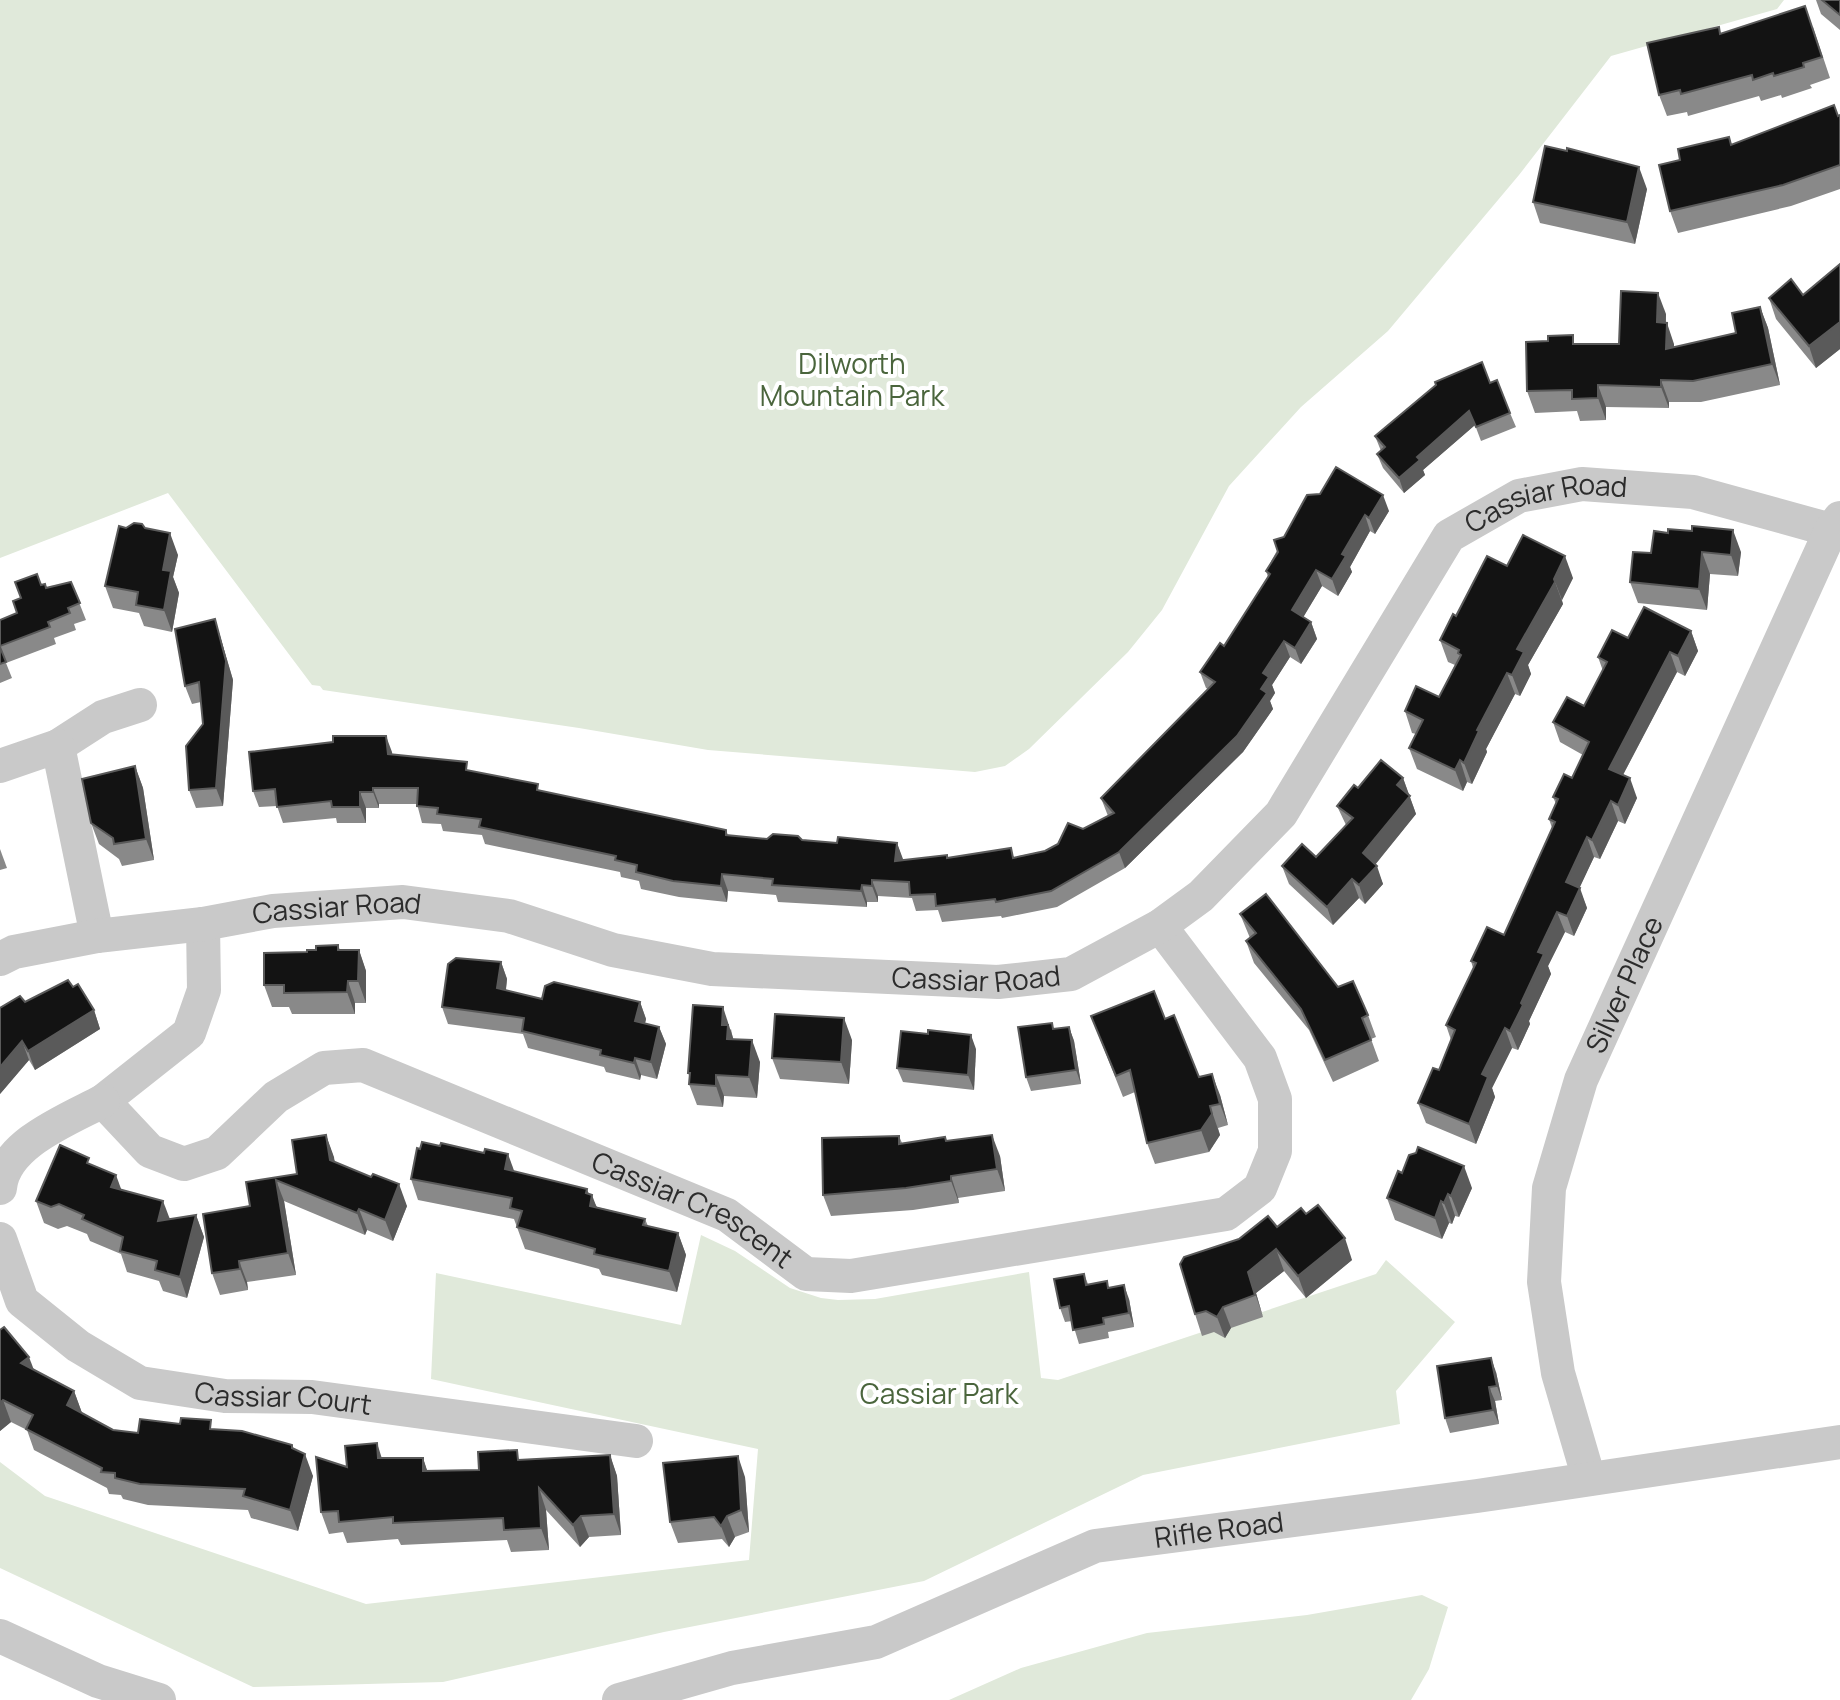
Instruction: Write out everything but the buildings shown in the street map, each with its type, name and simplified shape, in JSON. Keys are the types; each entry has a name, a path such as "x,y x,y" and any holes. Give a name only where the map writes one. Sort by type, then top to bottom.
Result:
{"street":[{"name":"Cassiar Road","path":"0,959 14,952 97,936 203,924 273,911 403,902 509,916 613,950 712,969 998,982 1071,974 1160,926 1201,896 1281,814 1449,536 1519,496 1582,484 1693,492 1836,524"},
{"name":"Silver Place","path":"1589,1479 1558,1373 1544,1282 1549,1188 1581,1080 1836,524"},
{"path":"0,766 58,746 103,717 140,705"},
{"path":"58,746 97,936"},
{"path":"0,1188 1,1173 33,1138 103,1101 189,1033 204,990 203,924"},
{"name":"Cassiar Crescent","path":"103,1101 150,1151 184,1164 217,1153 276,1097 324,1068 363,1065 727,1215 806,1274 851,1276 1226,1214 1260,1188 1275,1151 1275,1099 1260,1058 1160,926"},
{"name":"Cassiar Court","path":"0,1239 22,1301 78,1346 140,1383 225,1396 312,1397 636,1441"},
{"name":"Rifle Road","path":"619,1700 732,1668 876,1642 1095,1546 1840,1442"},
{"path":"0,1636 98,1681 159,1700"}],"green space":[{"name":"Dilworth Mountain Park","path":"0,0 1784,0 1777,9 1611,56 1519,175 1388,331 1301,407 1229,486 1162,610 1128,652 1029,749 1005,766 975,772 708,750 323,690 320,686 312,685 168,493 0,558"},
{"name":"Cassiar Park","path":"701,1235 735,1251 790,1288 838,1300 875,1299 1029,1272 1041,1378 1058,1380 1376,1274 1386,1260 1455,1322 1396,1391 1400,1424 1143,1475 924,1581 664,1632 443,1682 253,1687 0,1568 0,1462 45,1496 366,1604 749,1560 758,1449 431,1379 436,1273 681,1325"},
{"path":"1422,1595 1448,1607 1429,1669 1411,1700 949,1700 1021,1668 1147,1633 1307,1615"}]}
